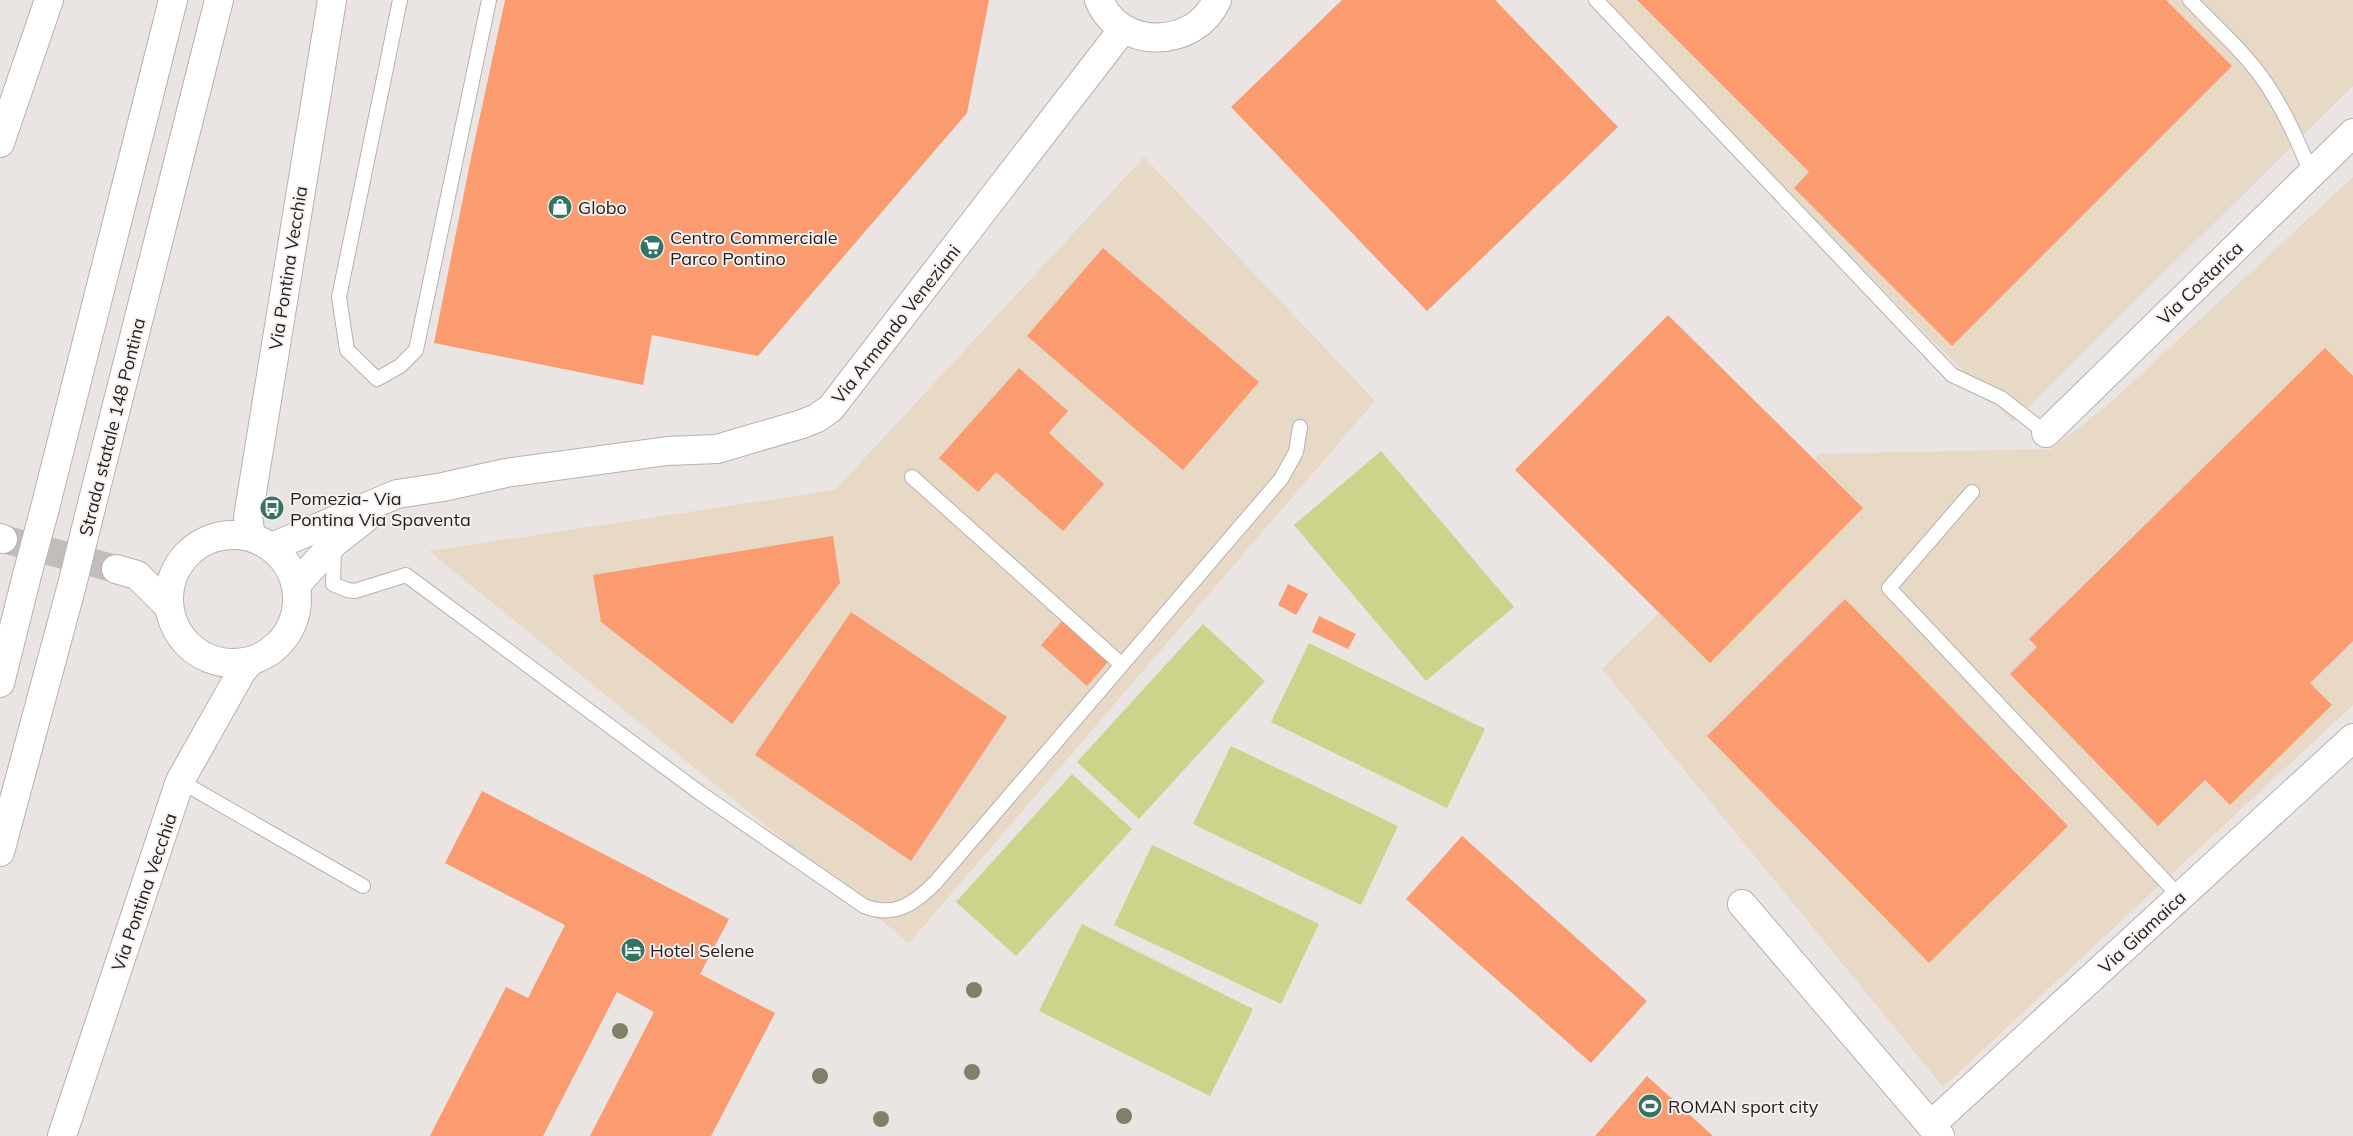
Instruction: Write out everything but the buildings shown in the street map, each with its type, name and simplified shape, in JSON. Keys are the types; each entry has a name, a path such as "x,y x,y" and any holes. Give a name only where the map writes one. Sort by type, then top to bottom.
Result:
{"main road":[{"path":"0,143 49,0"},
{"path":"0,683 173,0"},
{"name":"Strada statale 148 Pontina","path":"0,852 72,585 219,0"},
{"name":"Via Pontina Vecchia","path":"262,542 248,517 332,0"},
{"path":"1099,0 1106,13 1123,29 1144,38 1176,36 1188,31 1206,17 1217,0"},
{"name":"Via Armando Veneziani","path":"262,542 397,494 506,474 667,451 717,449 817,418 831,408 1123,29"},
{"name":"Via Costarica","path":"2046,433 2353,133"},
{"name":"Via Armando Veneziani","path":"296,585 334,543 397,494"},
{"path":"231,534 262,542 287,564 296,585 297,609 288,632 272,650 241,662 209,658 189,646 175,628 168,606 171,579 184,556 201,542 231,534"},
{"path":"168,606 127,572 184,556"},
{"name":"Via Pontina Vecchia","path":"54,1132 180,782 242,671 241,662"},
{"name":"Via Pontina Vecchia","path":"54,1132 173,776 234,670 241,662"},
{"name":"Via Giamaica","path":"1936,1131 2180,897 2353,738"},
{"path":"1742,904 1936,1131"}],"lane":[{"path":"400,0 339,297 347,350 377,379 400,366 416,350 489,0"},
{"path":"1596,0 1952,375 2001,398 2046,433"},
{"path":"2190,0 2261,76 2293,130 2312,173"},
{"path":"334,543 333,584 355,591 406,575 700,793 864,906 878,911 907,905 923,896 1281,480 1296,452 1300,427"},
{"path":"912,477 1122,664"},
{"path":"1972,492 1890,588 2180,897"},
{"path":"180,782 363,886"}],"shaded area":[{"path":"1599,0 2353,0 2353,86 2013,422"},
{"path":"1144,157 1375,401 909,943 429,551 835,490"},
{"path":"2353,177 2353,705 1943,1087 1602,669 1819,454 2051,449 2108,405"}],"green space":[{"path":"1381,451 1514,607 1426,681 1294,525"},
{"path":"1203,624 1265,681 1139,819 1077,762"},
{"path":"1309,643 1485,729 1447,808 1271,722"},
{"path":"1231,746 1398,826 1361,905 1193,824"},
{"path":"1072,774 1132,829 1016,956 956,902"},
{"path":"1152,845 1319,924 1281,1004 1114,925"},
{"path":"1082,924 1253,1009 1210,1096 1039,1011"}],"tunnel":[{"path":"3,539 116,569"}],"place":[{"name":"Globo","path":"560,207"},
{"name":"Centro Commerciale Parco Pontino","path":"652,247"},
{"name":"Pomezia- Via Pontina Via Spaventa","path":"272,508"},
{"name":"Hotel Selene","path":"633,950"},
{"name":"ROMAN sport city","path":"1650,1106"}]}
